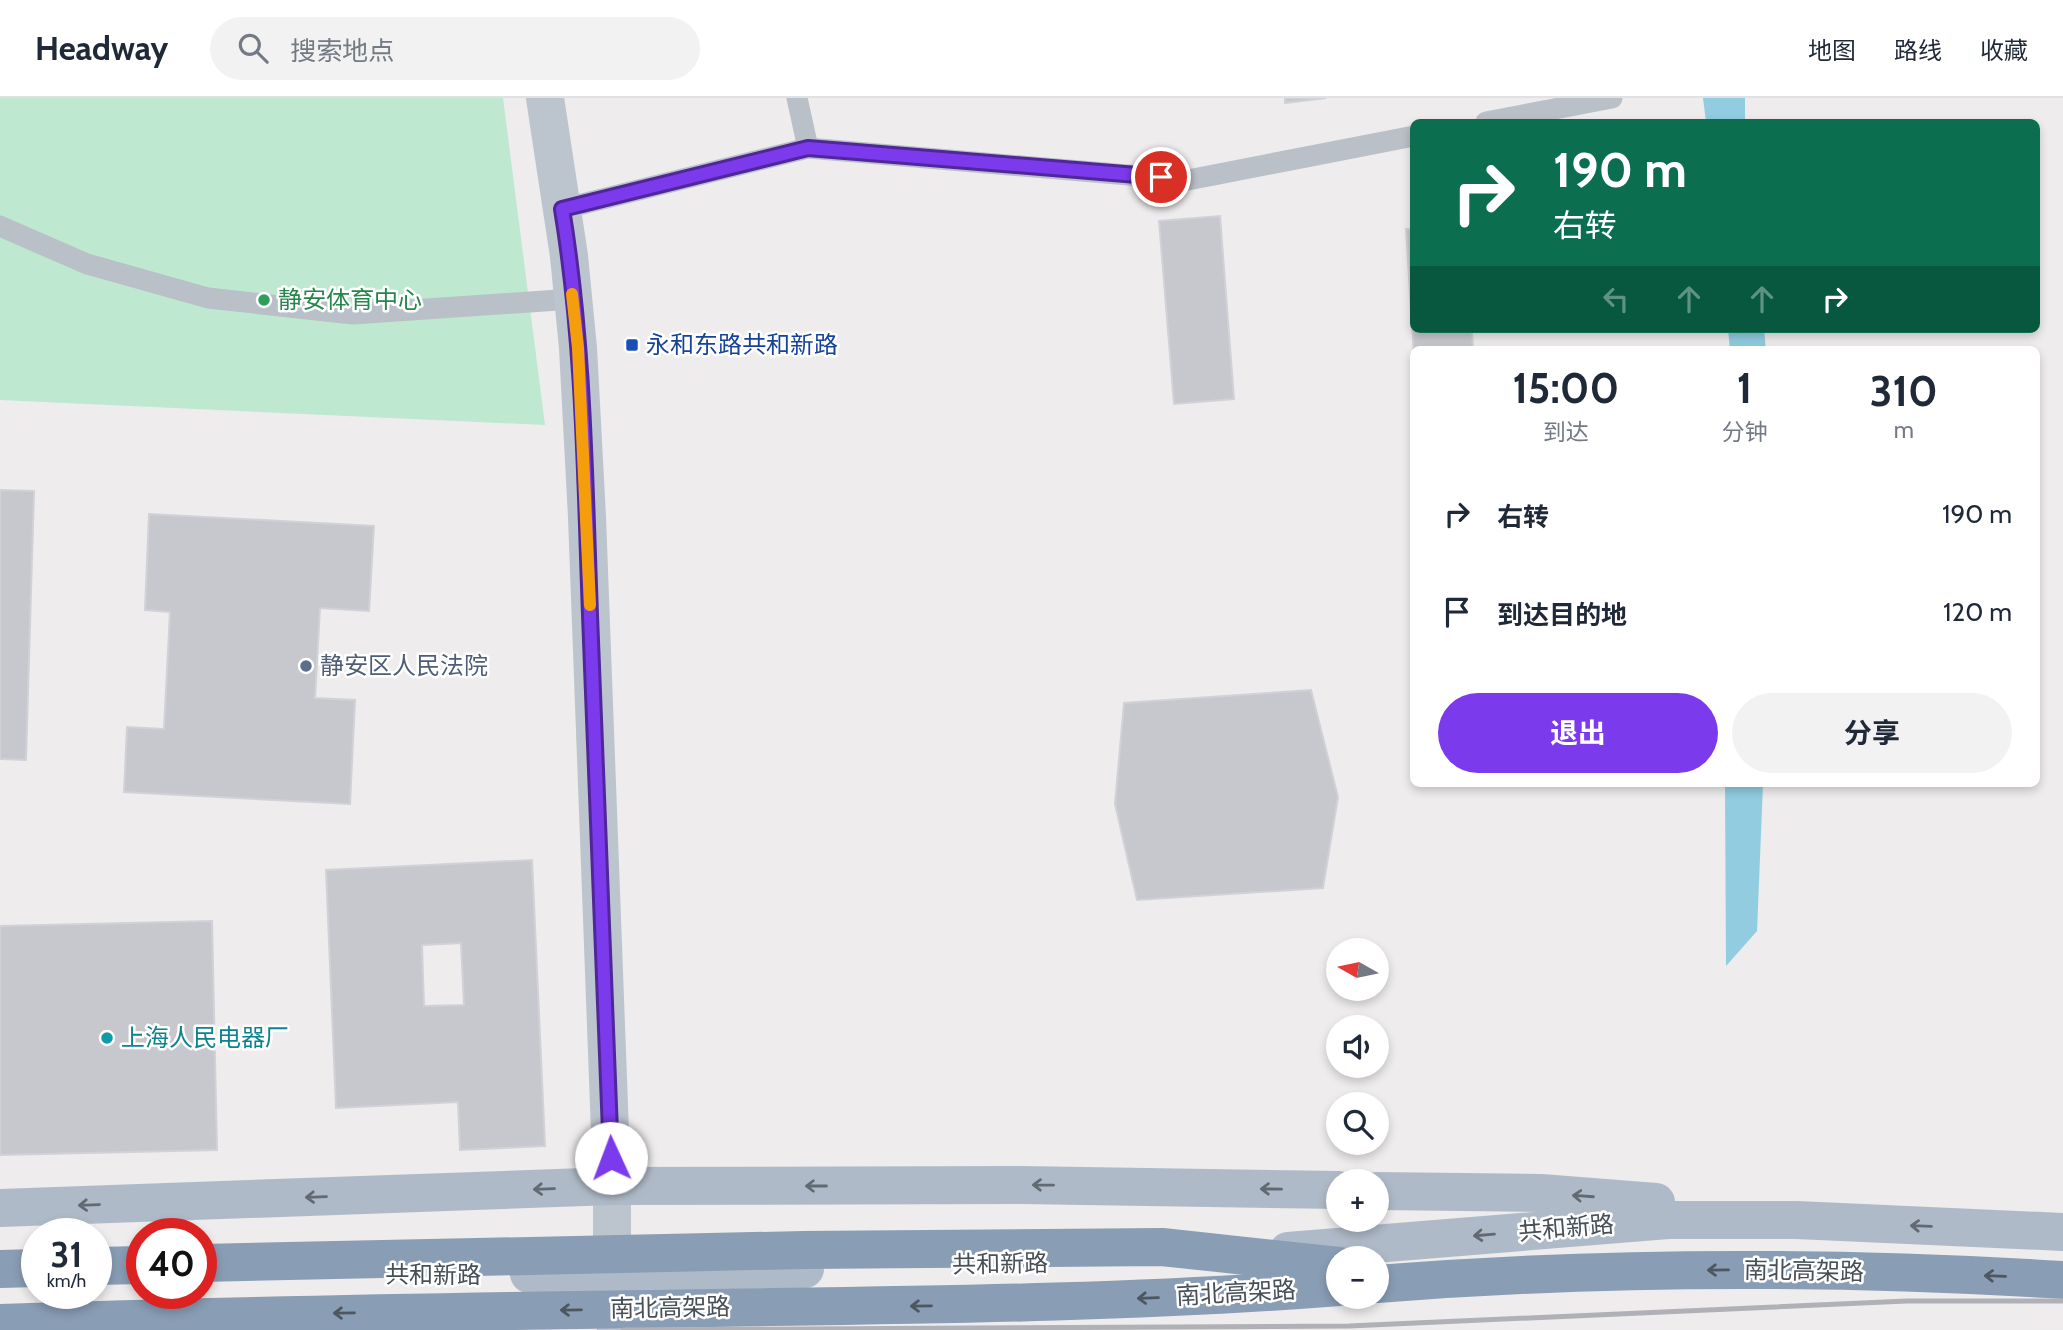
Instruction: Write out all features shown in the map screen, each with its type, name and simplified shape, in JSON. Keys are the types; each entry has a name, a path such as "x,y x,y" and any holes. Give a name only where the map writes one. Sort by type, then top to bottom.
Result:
{"highway":[{"path":"217,1263 804,1250 1162,1247 1326,1265"},
{"path":"0,1269 21,1268"},
{"name":"南北高架路","path":"1389,1283 1454,1278 1760,1269 2063,1280"},
{"path":"1389,1271 1454,1278"},
{"name":"南北高架路","path":"0,1323 294,1314 976,1305 1326,1288"}],"main road":[{"path":"0,1208 612,1186 1021,1185 1326,1190"},
{"name":"共和新路","path":"1389,1191 1541,1193 1703,1205 1797,1220"},
{"name":"共和新路","path":"217,1276 612,1274 1184,1260 1668,1220 1797,1220 2063,1232"},
{"path":"0,1278 21,1277"}],"street":[{"path":"545,98 569,256 578,348 587,517 616,1330"}],"lane":[{"path":"797,98 808,148"},
{"path":"1502,119 1612,98"},
{"path":"562,209 808,148 1188,180 1410,137"},
{"path":"0,226 87,264 208,298 353,314 573,299"}],"green space":[{"name":"静安体育中心","path":"0,98 503,98 545,425 0,400"}],"water":[{"path":"1703,98 1745,98 1745,119 1706,119"},
{"path":"1728,333 1764,333 1766,346 1730,346"},
{"path":"1725,787 1763,787 1757,931 1726,966"}],"building":[{"path":"1285,98 1326,98 1285,103"},
{"path":"1220,216 1234,399 1174,404 1159,221"},
{"path":"1406,229 1410,229 1410,293"},
{"path":"1412,333 1472,333 1473,346 1413,346"},
{"path":"0,490 34,491 26,760 0,759"},
{"path":"149,514 374,526 369,611 320,608 315,698 355,700 350,804 124,792 127,727 164,729 170,612 145,610"},
{"path":"1311,690 1338,797 1323,888 1137,900 1115,804 1124,703"},
{"path":"532,860 545,1146 460,1150 458,1102 336,1108 326,870","holes":["461,943 464,1005 424,1006 422,945"]},
{"name":"上海人民电器厂","path":"212,921 217,1150 0,1155 0,926"}],"railway":[{"path":"623,1330 1349,1326 1907,1301 2063,1301"}],"slow traffic":[{"path":"572,294 578,348 590,605"}],"place":[{"name":"静安体育中心","path":"264,300"},
{"name":"永和东路共和新路","path":"632,345"},
{"name":"静安区人民法院","path":"306,666"},
{"name":"上海人民电器厂","path":"107,1038"}],"route":[{"path":"611,1158 587,517 578,348 562,209 808,148 1161,177"}]}
